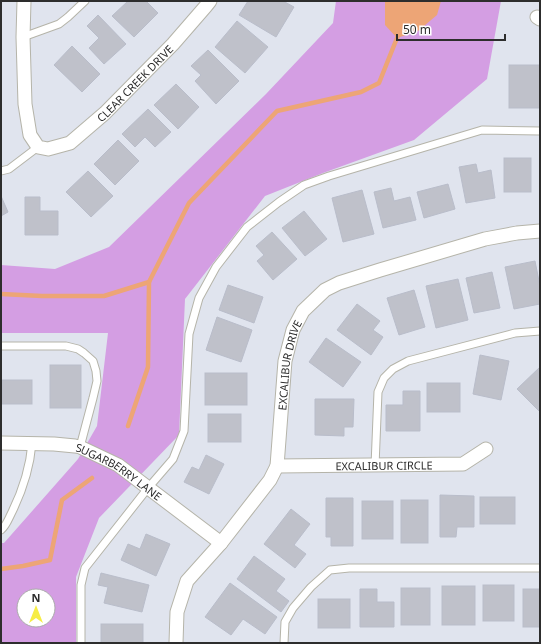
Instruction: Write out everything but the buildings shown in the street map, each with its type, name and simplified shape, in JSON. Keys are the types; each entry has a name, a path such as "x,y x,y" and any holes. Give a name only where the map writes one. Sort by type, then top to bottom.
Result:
{"street":[{"path":"24,1 23,38 25,104 30,134 43,148"},
{"name":"CLEAR CREEK DRIVE","path":"43,148 70,143 106,113 174,44 210,1"},
{"name":"EXCALIBUR DRIVE","path":"176,643 176,612 187,582 221,543 270,480 277,466 285,361 293,330 303,311 325,290 339,283 485,239 517,232 540,231"},
{"name":"SUGARBERRY LANE","path":"1,443 32,443 75,446 118,465 221,543"},
{"name":"EXCALIBUR CIRCLE","path":"277,466 463,464 486,449"}],"lane":[{"path":"23,38 59,24 85,1"},
{"path":"81,643 81,585 85,568 148,488 173,459 184,431 189,334 199,298 216,267 247,226 304,185 329,176 482,130 540,131"},
{"path":"1,171 8,169 43,148"},
{"path":"375,466 378,392 384,378 393,369 408,361 515,333 540,331"},
{"path":"1,346 66,346 78,349 92,361 96,371 97,381 80,448"},
{"path":"1,530 13,511 23,485 31,457 32,443"},
{"path":"284,643 285,622 293,608 311,586 330,570 349,568 540,568"}],"shaded area":[{"path":"336,1 501,1 487,79 414,140 265,196 185,299 179,435 99,518 76,577 76,643 1,643 1,543 4,543 78,459 97,426 108,333 1,333 1,265 55,269 109,247 266,94 333,23"},
{"path":"385,1 441,1 437,15 418,31 397,38 385,25"}],"waterway":[{"path":"128,426 148,367 149,282 189,203 277,111 361,92 379,83 399,33"},
{"path":"1,294 42,296 104,296 149,282"},
{"path":"1,569 50,560 62,500 92,478"}]}
